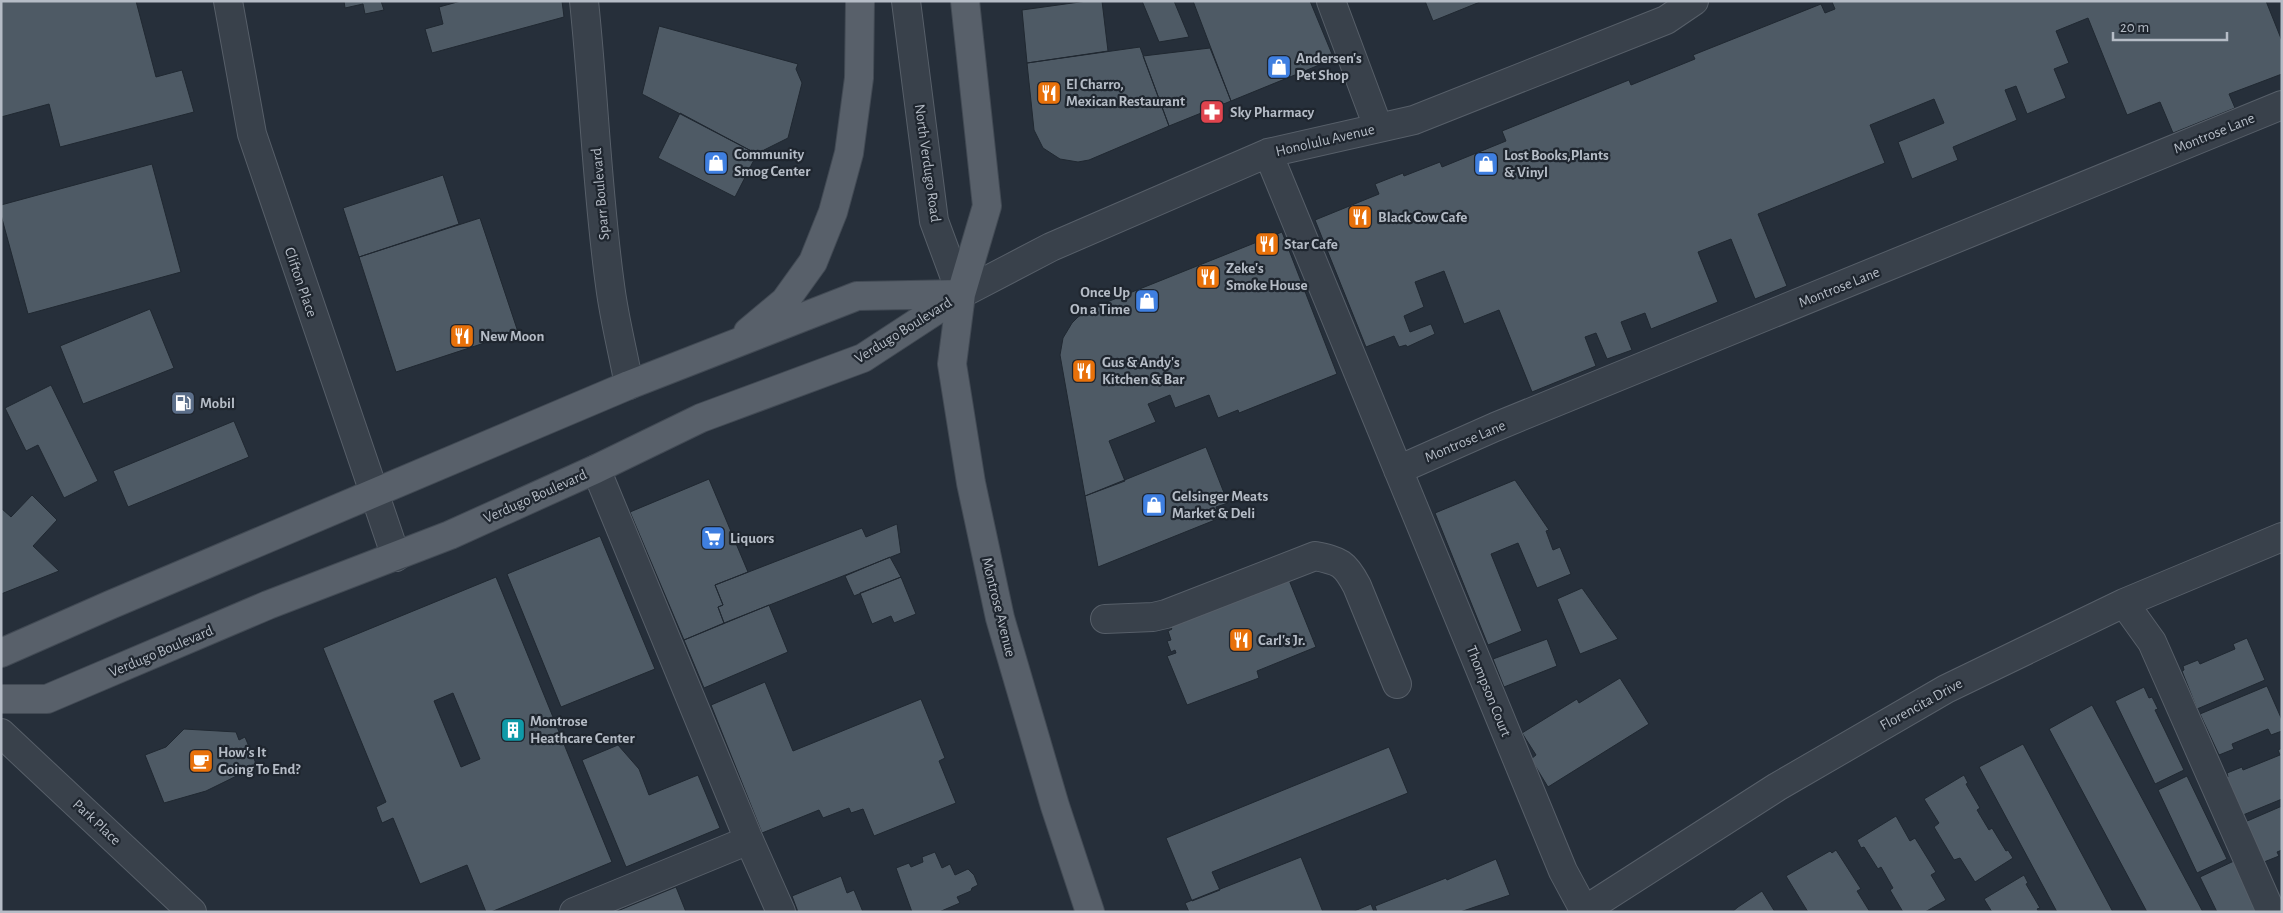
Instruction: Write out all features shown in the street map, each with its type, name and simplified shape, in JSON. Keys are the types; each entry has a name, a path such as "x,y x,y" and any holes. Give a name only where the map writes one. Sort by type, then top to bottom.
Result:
{"main road":[{"path":"732,346 785,301 813,262 833,212 849,153 859,78 860,1"},
{"path":"961,294 987,206 965,1"},
{"name":"Verdugo Boulevard","path":"1,653 629,386 858,296 961,294"},
{"name":"Verdugo Boulevard","path":"1,699 47,699 268,605 396,557 596,469 701,418 863,358 961,294"},
{"name":"Montrose Avenue","path":"961,294 952,364 971,484 1007,643 1055,806 1090,912"}],"street":[{"name":"Clifton Place","path":"228,1 252,134 396,557"},
{"name":"Sparr Boulevard","path":"584,1 591,68 598,175 610,287 629,386"},
{"name":"North Verdugo Road","path":"906,1 934,221 961,294"},
{"path":"1331,1 1378,128"},
{"name":"Honolulu Avenue","path":"961,294 1051,248 1268,154 1414,120 1661,11 1694,1"},
{"name":"Montrose Lane","path":"1398,470 1495,427 2282,105"},
{"name":"Thompson Court","path":"1268,154 1563,871 1583,911"},
{"path":"596,469 780,912"},
{"name":"Florencita Drive","path":"1583,911 1777,787 1946,689 2124,603 2282,537"},
{"path":"1105,619 1153,617 1166,614 1315,556 1338,560 1349,572 1357,586 1396,684"},
{"path":"2124,603 2152,642 2271,912"},
{"name":"Park Place","path":"1,733 192,912"},
{"path":"574,912 749,840"}],"building":[{"path":"1,1 136,1 156,77 182,70 194,112 60,147 49,104 1,117"},
{"path":"344,1 381,1 384,10 365,14 363,4 345,8"},
{"path":"461,1 562,1 564,17 432,53 425,29 443,24 439,7"},
{"path":"1087,1 1102,1 1108,51 1027,63 1022,10"},
{"path":"1142,1 1174,1 1189,37 1159,42"},
{"path":"1193,1 1310,1 1334,59 1231,101"},
{"path":"1425,1 1480,1 1480,2 1433,21"},
{"path":"2266,1 2282,41 2282,74 2229,94 2235,108 2173,133 2160,102 2127,115 2088,18 2056,31 2069,63 2054,69 2066,98 2027,114 2016,86 2005,90 2017,120 1953,147 1958,160 1912,179 1898,142 1944,123 1934,99 1870,125 1885,163 1758,214 1787,286 1755,299 1731,239 1698,252 1718,302 1651,329 1645,313 1621,322 1632,350 1607,359 1596,333 1585,337 1596,366 1532,392 1499,310 1464,324 1444,271 1415,282 1424,307 1404,316 1410,332 1431,324 1435,334 1407,347 1406,345 1399,347 1394,336 1366,347 1315,220 1379,194 1375,184 1403,173 1404,176 1440,162 1442,167 1506,141 1502,131 1629,80 1631,85 1695,59 1693,55 1821,4 1825,13 1835,9 1832,2"},
{"path":"659,26 798,64 796,69 802,83 788,138 764,150 763,155 757,154 642,94"},
{"path":"1140,47 1169,126 1089,160 1078,162 1060,159 1043,148 1034,130 1027,63"},
{"path":"1210,48 1231,101 1169,126 1143,56"},
{"path":"680,113 757,154 735,197 658,158"},
{"path":"152,164 181,272 28,314 1,215 1,205"},
{"path":"443,175 459,224 359,257 343,208"},
{"path":"480,218 518,332 396,372 359,257"},
{"path":"1282,232 1337,374 1239,413 1238,410 1218,418 1209,395 1175,408 1170,395 1148,404 1156,422 1109,441 1125,481 1085,496 1060,355 1063,338 1072,323 1092,308"},
{"path":"150,309 174,368 83,404 60,346"},
{"path":"51,385 98,481 64,498 38,445 26,451 5,408"},
{"path":"234,421 249,457 128,507 113,471"},
{"name":"Gelsinger Meats Market & Deli","path":"1206,447 1228,503 1216,507 1220,518 1098,567 1085,496"},
{"path":"709,479 748,572 715,585 723,605 718,607 724,623 684,640 630,512"},
{"path":"1515,480 1549,530 1546,531 1553,550 1560,547 1571,574 1537,588 1518,543 1491,554 1522,631 1488,645 1435,513"},
{"path":"32,495 57,520 33,546 59,571 1,594 1,508 11,517"},
{"path":"897,524 901,553 724,623 718,607 723,605 715,585 862,528 866,537"},
{"path":"600,536 655,669 561,707 507,574"},
{"path":"890,557 901,577 854,596 845,576"},
{"name":"Carl's Jr.","path":"1287,575 1316,647 1257,671 1259,678 1187,705 1167,656 1176,653 1175,650 1171,652 1167,641 1171,640 1168,631 1172,629 1170,626"},
{"name":"Montrose Heathcare Center","path":"496,577 612,862 491,912 486,912 467,865 420,884 393,818 382,823 376,807 386,802 323,648","holes":["453,693 480,759 461,767 434,701"]},
{"path":"901,577 916,614 894,623 891,616 872,624 860,593"},
{"path":"1582,588 1618,639 1580,654 1557,599"},
{"path":"769,605 788,652 704,688 684,640"},
{"path":"2247,638 2265,680 2197,709 2182,671 2184,670 2183,666 2198,660 2200,664 2235,649 2233,644"},
{"path":"1547,639 1557,666 1504,687 1493,659"},
{"path":"1620,678 1649,724 1548,787 1531,759 1536,755 1522,733 1577,699 1579,703"},
{"path":"765,682 793,751 921,699 945,758 939,761 956,803 874,836 863,809 851,813 849,808 823,818 819,810 762,833 711,705"},
{"path":"2267,686 2282,720 2282,731 2271,735 2268,729 2232,744 2234,749 2219,755 2200,714"},
{"path":"2144,687 2149,698 2152,697 2158,709 2155,710 2184,770 2155,784 2115,701"},
{"path":"2092,705 2203,912 2147,912 2049,729"},
{"name":"How's It Going To End?","path":"184,729 236,732 239,740 245,737 257,766 206,791 164,803 145,755 166,747"},
{"path":"2023,744 2113,912 2057,912 1979,767"},
{"path":"618,745 639,769 649,795 698,775 720,828 626,867 582,760"},
{"path":"1389,747 1408,793 1212,872 1220,890 1192,901 1166,838"},
{"path":"2282,748 2282,799 2243,815 2227,778 2227,773 2242,767 2243,770 2280,755 2278,750"},
{"path":"1964,775 1968,783 1966,784 1980,808 1977,810 1989,830 1992,828 2006,851 2008,850 2013,858 1975,882 1960,858 1954,860 1934,827 1939,823 1924,799"},
{"path":"2187,776 2227,859 2197,873 2158,790"},
{"path":"2282,806 2282,850 2277,852 2279,856 2264,862 2245,822"},
{"path":"1896,816 1910,841 1915,838 1936,872 1931,875 1946,900 1925,912 1903,912 1890,890 1893,888 1881,867 1878,869 1864,847 1861,848 1857,840"},
{"path":"1836,850 1861,889 1857,891 1870,912 1808,912 1786,876 1830,851 1832,853"},
{"path":"935,852 942,868 950,864 955,875 968,869 974,875 978,885 972,888 971,891 957,897 960,903 939,912 912,912 896,868 909,863 911,867 923,862 922,857"},
{"path":"1301,857 1323,912 1189,912 1185,903"},
{"path":"1496,859 1510,895 1460,912 1377,912 1375,906 1446,878 1447,880"},
{"path":"2236,860 2261,912 2217,912 2200,877"},
{"path":"2024,875 2028,883 2026,884 2040,908 2037,909 2039,912 1992,912 1984,899"},
{"path":"841,876 847,893 854,890 863,912 798,912 792,896"},
{"path":"676,887 686,912 615,912"},
{"path":"1762,891 1775,912 1732,912 1738,907"},
{"path":"1371,904 1374,912 1352,912"}],"place":[{"name":"Andersen's Pet Shop","path":"1279,67"},
{"name":"El Charro, Mexican Restaurant","path":"1049,93"},
{"name":"Sky Pharmacy","path":"1212,112"},
{"name":"Community Smog Center","path":"716,163"},
{"name":"Lost Books,Plants & Vinyl","path":"1486,164"},
{"name":"Black Cow Cafe","path":"1360,217"},
{"name":"Star Cafe","path":"1267,244"},
{"name":"Zeke's Smoke House","path":"1208,277"},
{"name":"Once Up On a Time","path":"1147,301"},
{"name":"New Moon","path":"462,336"},
{"name":"Gus & Andy's Kitchen & Bar","path":"1084,371"},
{"name":"Mobil","path":"183,403"},
{"name":"Gelsinger Meats Market & Deli","path":"1154,505"},
{"name":"Liquors","path":"713,538"},
{"name":"Carl's Jr.","path":"1241,640"},
{"name":"Montrose Heathcare Center","path":"513,730"},
{"name":"How's It Going To End?","path":"201,761"}]}
